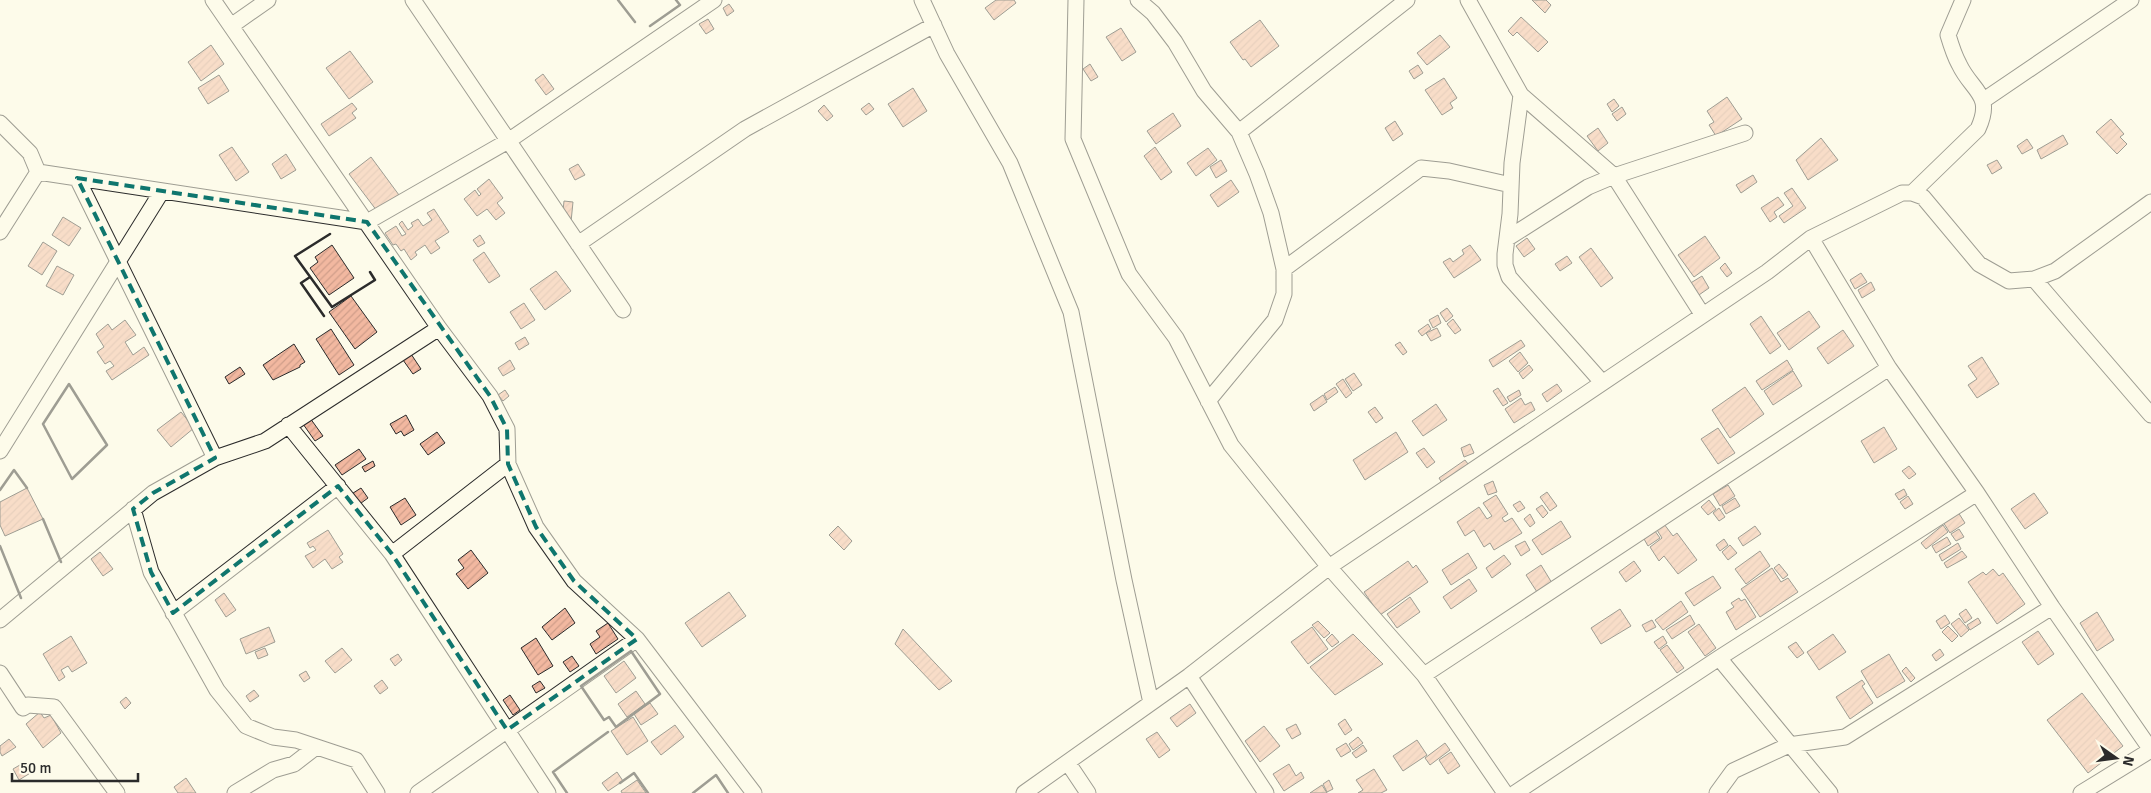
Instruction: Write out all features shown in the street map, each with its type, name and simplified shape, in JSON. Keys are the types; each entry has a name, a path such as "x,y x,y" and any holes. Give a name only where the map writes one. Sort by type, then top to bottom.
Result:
{"street":[{"path":"213,0 368,222 439,328 490,396 507,429 508,464 536,527 574,581 638,639 754,793"},
{"path":"231,26 268,0"},
{"path":"413,0 623,310"},
{"path":"38,172 368,222 508,141 714,0"},
{"path":"922,0 947,54 1010,163 1071,312 1124,580 1151,703"},
{"path":"1076,0 1073,139 1129,274 1176,338 1232,446 1329,567 1424,675 1505,793"},
{"path":"1138,0 1153,13 1174,42 1204,91 1238,132 1272,214 1284,269 1284,294 1275,320 1208,401"},
{"path":"1238,132 1407,0"},
{"path":"1468,0 1521,95 1614,176 1702,314"},
{"path":"1912,193 1978,129 1984,116 1984,100 1959,65 1948,35 1963,0"},
{"path":"1984,100 2131,0"},
{"path":"578,244 745,129 934,26"},
{"path":"1521,95 1511,185 1505,265 1509,277 1602,381"},
{"path":"0,123 30,153 38,172"},
{"path":"1508,238 1588,187 1614,176 1745,133"},
{"path":"1284,269 1421,168 1449,171 1511,185"},
{"path":"0,232 38,172"},
{"path":"77,178 215,458"},
{"path":"0,451 162,191"},
{"path":"1024,793 1188,676 1329,567 1766,272 1811,238 1902,193 1912,193 1922,198 1979,264 2009,281 2034,279 2055,271 2151,202"},
{"path":"1811,238 1888,368 1977,493 2052,607 2151,750 2081,793"},
{"path":"2034,279 2151,415"},
{"path":"0,620 152,493 215,458 265,441 439,328"},
{"path":"1424,675 1888,368"},
{"path":"288,425 392,554 548,793"},
{"path":"392,554 508,464"},
{"path":"172,613 338,486"},
{"path":"1515,793 1719,658 1977,493"},
{"path":"133,509 151,572 172,613 217,690 246,726 273,737 296,740 356,760 377,793"},
{"path":"1717,793 1733,772 1789,745 1845,737 2052,607"},
{"path":"418,793 638,639"},
{"path":"1719,658 1830,793"},
{"path":"0,673 23,708 28,704 54,707 117,793"},
{"path":"1188,676 1266,793"},
{"path":"235,793 273,770 294,764 316,747"},
{"path":"1068,763 1088,793"}],"highlighted area":[{"path":"77,178 367,222 490,396 507,429 508,464 536,527 574,581 637,639 507,730 392,554 338,486 173,613 151,572 133,509 153,493 215,458"}],"building":[{"path":"996,0 1014,0 1016,3 994,20 985,8"},
{"path":"1532,0 1546,0 1551,5 1545,13"},
{"path":"729,4 734,11 727,16 723,8"},
{"path":"1521,17 1548,42 1538,52 1517,32 1513,36 1508,31"},
{"path":"708,19 714,29 706,34 699,24"},
{"path":"1260,20 1279,46 1251,67 1245,59 1243,60 1230,42"},
{"path":"1121,28 1136,52 1122,61 1106,37"},
{"path":"1440,35 1450,47 1427,65 1417,53"},
{"path":"211,45 224,64 201,81 188,62"},
{"path":"350,51 373,82 349,99 326,68"},
{"path":"1090,64 1098,77 1091,81 1083,69"},
{"path":"1418,65 1423,73 1414,79 1409,71"},
{"path":"543,74 554,89 546,95 535,80"},
{"path":"219,75 229,91 208,104 198,88"},
{"path":"1444,78 1457,98 1450,103 1453,108 1442,115 1425,90"},
{"path":"913,88 927,111 903,127 888,104"},
{"path":"1727,97 1742,119 1716,136 1709,125 1714,122 1707,111"},
{"path":"1614,99 1619,106 1612,112 1607,104"},
{"path":"352,103 357,109 352,113 356,118 329,136 321,124"},
{"path":"869,103 874,109 866,115 861,109"},
{"path":"824,105 833,116 827,121 818,111"},
{"path":"1622,107 1626,114 1617,121 1612,114"},
{"path":"1173,113 1181,126 1156,144 1147,131"},
{"path":"2111,119 2124,134 2120,137 2127,144 2117,154 2096,132"},
{"path":"1395,121 1403,134 1393,141 1385,128"},
{"path":"1598,128 1608,143 1598,151 1587,136"},
{"path":"2063,135 2068,144 2041,159 2037,150"},
{"path":"1821,138 1838,160 1808,180 1796,160"},
{"path":"2027,139 2033,148 2022,154 2017,146"},
{"path":"232,147 249,172 236,181 219,155"},
{"path":"1155,147 1172,172 1161,180 1144,156"},
{"path":"1208,148 1217,160 1196,176 1187,163"},
{"path":"286,154 296,170 281,179 272,164"},
{"path":"371,157 399,195 377,211 349,174"},
{"path":"1221,160 1227,171 1216,178 1210,167"},
{"path":"1997,160 2002,168 1992,174 1987,165"},
{"path":"578,164 585,175 575,180 569,169"},
{"path":"1753,175 1757,182 1741,193 1736,185"},
{"path":"489,179 503,198 497,203 505,213 496,220 487,209 477,216 464,199 475,190 479,196 481,194 477,189"},
{"path":"1231,180 1239,192 1218,207 1210,195"},
{"path":"1792,188 1806,208 1784,223 1779,216 1793,206 1784,193"},
{"path":"1778,197 1784,205 1774,212 1777,217 1770,222 1761,208"},
{"path":"564,201 573,202 571,222 562,221"},
{"path":"434,209 449,232 435,241 440,248 431,254 425,245 415,252 417,255 411,260 404,249 401,251 396,244 393,245 385,233 396,226 402,236 406,234 399,224 402,221 408,230 413,226 411,223 418,219 423,226 432,220 427,213"},
{"path":"63,217 81,228 69,246 52,235"},
{"path":"480,235 485,243 478,247 473,240"},
{"path":"1705,236 1720,258 1694,277 1678,255"},
{"path":"1527,238 1535,249 1524,257 1516,246"},
{"path":"43,242 57,251 42,275 28,266"},
{"path":"332,245 354,278 329,295 310,268 318,262 315,257"},
{"path":"1470,245 1481,260 1454,278 1443,262 1450,258 1453,262 1464,254 1462,250"},
{"path":"1591,248 1613,278 1601,287 1579,257"},
{"path":"484,252 500,276 489,283 473,260"},
{"path":"1567,256 1572,263 1560,271 1555,264"},
{"path":"1725,263 1732,273 1727,277 1720,268"},
{"path":"57,266 74,275 63,295 46,286"},
{"path":"556,271 571,291 545,310 530,289"},
{"path":"1861,273 1867,282 1855,289 1850,280"},
{"path":"1702,276 1709,288 1696,297 1689,284"},
{"path":"1871,282 1875,290 1862,298 1858,290"},
{"path":"351,296 377,332 355,349 329,312"},
{"path":"524,303 535,320 521,329 510,312"},
{"path":"1447,308 1453,316 1446,322 1440,313"},
{"path":"1809,311 1820,327 1789,350 1777,333"},
{"path":"1438,315 1441,323 1433,328 1429,320"},
{"path":"1761,316 1781,346 1770,354 1750,324"},
{"path":"1453,319 1461,330 1455,334 1447,324"},
{"path":"125,320 136,335 125,342 133,355 144,347 149,355 112,380 106,371 114,366 110,361 105,364 97,352 104,347 96,334 108,324 112,330"},
{"path":"1428,324 1431,329 1422,336 1418,331"},
{"path":"1437,328 1441,336 1431,341 1426,333"},
{"path":"331,329 354,365 339,375 316,339"},
{"path":"1843,330 1854,346 1828,364 1817,348"},
{"path":"525,337 529,344 519,350 515,343"},
{"path":"1521,340 1525,346 1493,367 1489,360"},
{"path":"1400,342 1407,352 1403,355 1395,345"},
{"path":"294,344 305,362 300,367 273,380 263,365"},
{"path":"1520,352 1528,363 1518,372 1509,361"},
{"path":"411,354 421,369 413,374 403,360"},
{"path":"1982,357 1999,384 1977,398 1968,385 1977,379 1968,366"},
{"path":"510,360 515,369 503,376 498,368"},
{"path":"1787,360 1793,370 1762,390 1756,381"},
{"path":"1529,365 1533,370 1523,379 1519,373"},
{"path":"240,367 245,374 229,384 225,377"},
{"path":"1793,371 1802,386 1773,405 1764,391"},
{"path":"1354,373 1362,385 1353,391 1345,379"},
{"path":"1343,379 1352,393 1346,398 1336,384"},
{"path":"1557,384 1562,391 1547,402 1542,394"},
{"path":"1335,387 1338,392 1327,400 1324,394"},
{"path":"1745,387 1764,414 1730,438 1712,410"},
{"path":"1498,388 1508,403 1503,406 1493,391"},
{"path":"505,390 509,396 503,401 498,395"},
{"path":"1519,390 1521,395 1510,402 1507,397"},
{"path":"1323,395 1327,402 1314,411 1310,404"},
{"path":"1521,398 1525,405 1531,402 1535,410 1514,423 1505,409"},
{"path":"1436,404 1447,420 1423,436 1412,421"},
{"path":"1375,407 1383,418 1376,423 1368,412"},
{"path":"181,412 194,428 171,447 157,430"},
{"path":"406,415 414,430 404,436 401,431 396,434 390,424"},
{"path":"310,418 323,436 315,441 303,424"},
{"path":"1884,427 1897,449 1874,463 1861,441"},
{"path":"1718,428 1735,453 1718,464 1701,439"},
{"path":"437,432 445,443 428,455 420,444"},
{"path":"1396,432 1408,452 1365,480 1353,460"},
{"path":"1470,444 1474,453 1464,457 1461,448"},
{"path":"1424,448 1435,462 1427,468 1416,453"},
{"path":"359,449 366,459 342,475 335,465"},
{"path":"1465,460 1471,468 1444,486 1439,478"},
{"path":"373,461 375,466 365,472 362,467"},
{"path":"1909,466 1916,474 1909,479 1902,471"},
{"path":"1493,481 1497,492 1488,495 1484,485"},
{"path":"1728,485 1735,496 1720,506 1713,494"},
{"path":"27,488 43,519 5,536 0,525 0,502"},
{"path":"361,488 368,498 357,506 350,495"},
{"path":"1904,489 1907,495 1899,500 1895,494"},
{"path":"1547,492 1557,506 1550,511 1540,497"},
{"path":"2034,493 2048,513 2025,529 2011,509"},
{"path":"1496,495 1508,514 1502,518 1505,522 1512,518 1522,533 1494,550 1490,543 1484,547 1474,530 1465,536 1457,522 1479,507 1487,519 1492,516 1483,503"},
{"path":"1908,496 1913,504 1905,509 1900,502"},
{"path":"405,498 416,515 401,525 390,507"},
{"path":"1735,498 1740,506 1726,514 1722,506"},
{"path":"1709,500 1716,509 1708,515 1701,507"},
{"path":"1520,501 1525,508 1518,512 1513,505"},
{"path":"1542,505 1548,513 1543,518 1536,509"},
{"path":"1719,508 1725,517 1719,521 1713,513"},
{"path":"1958,512 1965,523 1950,533 1943,522"},
{"path":"1530,514 1535,523 1530,527 1524,519"},
{"path":"1561,521 1571,537 1542,555 1532,540"},
{"path":"1664,524 1673,536 1677,533 1697,560 1678,574 1664,556 1659,561 1650,547 1662,538 1657,530"},
{"path":"1943,525 1948,532 1926,549 1921,543"},
{"path":"838,526 852,541 844,550 829,535"},
{"path":"1755,526 1761,534 1743,546 1738,538"},
{"path":"1959,529 1964,537 1956,541 1951,534"},
{"path":"328,530 343,554 339,557 343,562 332,569 325,559 313,568 305,556 316,550 313,546 310,548 307,543"},
{"path":"1655,531 1660,538 1648,546 1644,539"},
{"path":"1947,537 1951,544 1936,553 1932,546"},
{"path":"1724,539 1728,545 1720,551 1716,545"},
{"path":"1525,541 1530,550 1521,556 1515,546"},
{"path":"1958,543 1961,549 1942,561 1939,555"},
{"path":"1730,545 1737,553 1728,560 1722,552"},
{"path":"471,550 488,573 468,589 456,574 464,568 458,560"},
{"path":"1760,551 1770,566 1746,584 1735,569"},
{"path":"1962,551 1967,557 1947,568 1944,563"},
{"path":"100,552 113,569 103,576 91,559"},
{"path":"1468,553 1477,568 1451,585 1442,570"},
{"path":"1504,555 1511,564 1492,578 1486,568"},
{"path":"1408,561 1413,568 1416,565 1428,582 1380,615 1364,592"},
{"path":"1634,561 1641,571 1626,582 1619,572"},
{"path":"1779,564 1788,575 1783,579 1774,568"},
{"path":"1541,565 1552,583 1537,592 1526,575"},
{"path":"1772,568 1781,582 1788,578 1798,592 1760,617 1741,589"},
{"path":"1993,569 1999,576 2003,573 2025,604 1997,624 1968,582 1983,572 1986,575"},
{"path":"1713,576 1721,588 1694,606 1685,593"},
{"path":"1469,579 1477,591 1451,609 1443,597"},
{"path":"729,592 746,616 702,647 685,623"},
{"path":"224,593 236,610 226,617 215,600"},
{"path":"1410,597 1420,612 1397,628 1387,614"},
{"path":"1739,598 1741,601 1745,599 1756,617 1736,630 1726,612 1734,607 1731,603"},
{"path":"1681,601 1688,612 1663,630 1655,620"},
{"path":"565,608 575,623 552,640 542,627"},
{"path":"1620,609 1631,626 1601,644 1591,628"},
{"path":"1966,609 1972,618 1965,623 1959,614"},
{"path":"2097,612 2114,640 2097,651 2080,623"},
{"path":"1690,615 1695,624 1672,639 1666,630"},
{"path":"1945,615 1950,623 1941,629 1936,621"},
{"path":"1959,618 1969,630 1961,637 1951,624"},
{"path":"1978,618 1981,623 1970,630 1967,625"},
{"path":"1652,620 1656,627 1646,632 1642,625"},
{"path":"1318,621 1330,633 1324,638 1312,625"},
{"path":"608,623 618,639 596,654 590,644 600,637 596,631"},
{"path":"1699,624 1716,648 1705,656 1688,632"},
{"path":"1948,626 1958,636 1952,642 1942,632"},
{"path":"269,627 275,642 246,654 240,639"},
{"path":"1312,627 1328,649 1308,664 1291,642"},
{"path":"903,629 952,681 939,690 895,644"},
{"path":"2038,631 2054,654 2038,665 2022,642"},
{"path":"1332,634 1339,642 1332,647 1326,640"},
{"path":"1353,634 1383,664 1335,695 1310,667"},
{"path":"1833,634 1846,652 1819,670 1807,652"},
{"path":"71,636 87,663 72,672 68,666 61,670 65,677 59,681 43,654"},
{"path":"1663,636 1667,643 1659,649 1654,642"},
{"path":"536,638 553,666 538,675 521,648"},
{"path":"1796,642 1804,653 1797,658 1788,647"},
{"path":"1667,645 1684,668 1677,673 1660,650"},
{"path":"265,648 268,655 258,659 255,652"},
{"path":"342,648 352,660 335,673 325,661"},
{"path":"1940,649 1944,655 1936,661 1932,655"},
{"path":"398,654 402,660 395,666 390,659"},
{"path":"1889,654 1905,681 1877,698 1861,671"},
{"path":"572,656 579,666 570,672 563,662"},
{"path":"624,661 636,678 616,693 604,676"},
{"path":"1906,667 1915,678 1911,682 1902,671"},
{"path":"306,671 310,678 304,682 299,675"},
{"path":"382,680 388,688 380,694 374,686"},
{"path":"1862,680 1865,684 1862,686 1873,703 1850,719 1836,697"},
{"path":"540,681 545,688 536,693 532,686"},
{"path":"254,690 259,696 250,702 246,696"},
{"path":"636,691 645,704 627,717 618,704"},
{"path":"2082,693 2123,746 2088,773 2047,720"},
{"path":"510,695 520,710 513,715 503,700"},
{"path":"126,697 131,703 125,709 120,702"},
{"path":"650,703 658,714 641,725 634,714"},
{"path":"1190,704 1196,713 1177,727 1170,718"},
{"path":"40,712 44,718 51,715 61,733 43,748 26,724"},
{"path":"633,717 648,741 627,755 611,731"},
{"path":"1345,719 1352,730 1345,735 1338,724"},
{"path":"1296,724 1301,734 1292,739 1286,729"},
{"path":"675,725 684,737 661,755 651,742"},
{"path":"1264,726 1280,746 1260,762 1245,741"},
{"path":"1157,732 1170,750 1159,758 1146,739"},
{"path":"1358,737 1363,743 1353,750 1349,744"},
{"path":"9,739 16,747 2,756 0,746"},
{"path":"1417,740 1427,755 1403,771 1393,756"},
{"path":"1346,743 1351,751 1341,757 1336,749"},
{"path":"1445,743 1450,750 1430,765 1425,758"},
{"path":"1363,745 1367,751 1356,758 1352,753"},
{"path":"1451,752 1460,766 1448,774 1439,760"},
{"path":"25,762 32,772 19,780 13,769"},
{"path":"1289,764 1296,776 1301,772 1304,778 1284,791 1273,774"},
{"path":"1374,769 1387,790 1381,793 1358,793 1363,790 1356,780"},
{"path":"617,772 623,781 608,791 602,783"},
{"path":"186,778 196,793 178,793 174,787"},
{"path":"637,780 646,793 622,793 621,791"},
{"path":"1329,780 1333,789 1327,792 1323,784"},
{"path":"1322,785 1327,793 1310,793"}],"wall":[{"path":"618,0 635,22"},
{"path":"650,26 680,5 676,0"},
{"path":"330,234 295,256 332,307 375,280 370,272"},
{"path":"310,277 301,283 324,316"},
{"path":"69,384 107,445 72,479 43,424 69,384"},
{"path":"0,490 14,470 27,488"},
{"path":"43,519 61,562"},
{"path":"0,546 21,598"},
{"path":"631,651 660,694 616,727 609,717 604,720 581,686 631,651"},
{"path":"567,793 553,772 608,732"},
{"path":"620,783 634,773 648,793"},
{"path":"693,793 716,775 728,793"}]}
